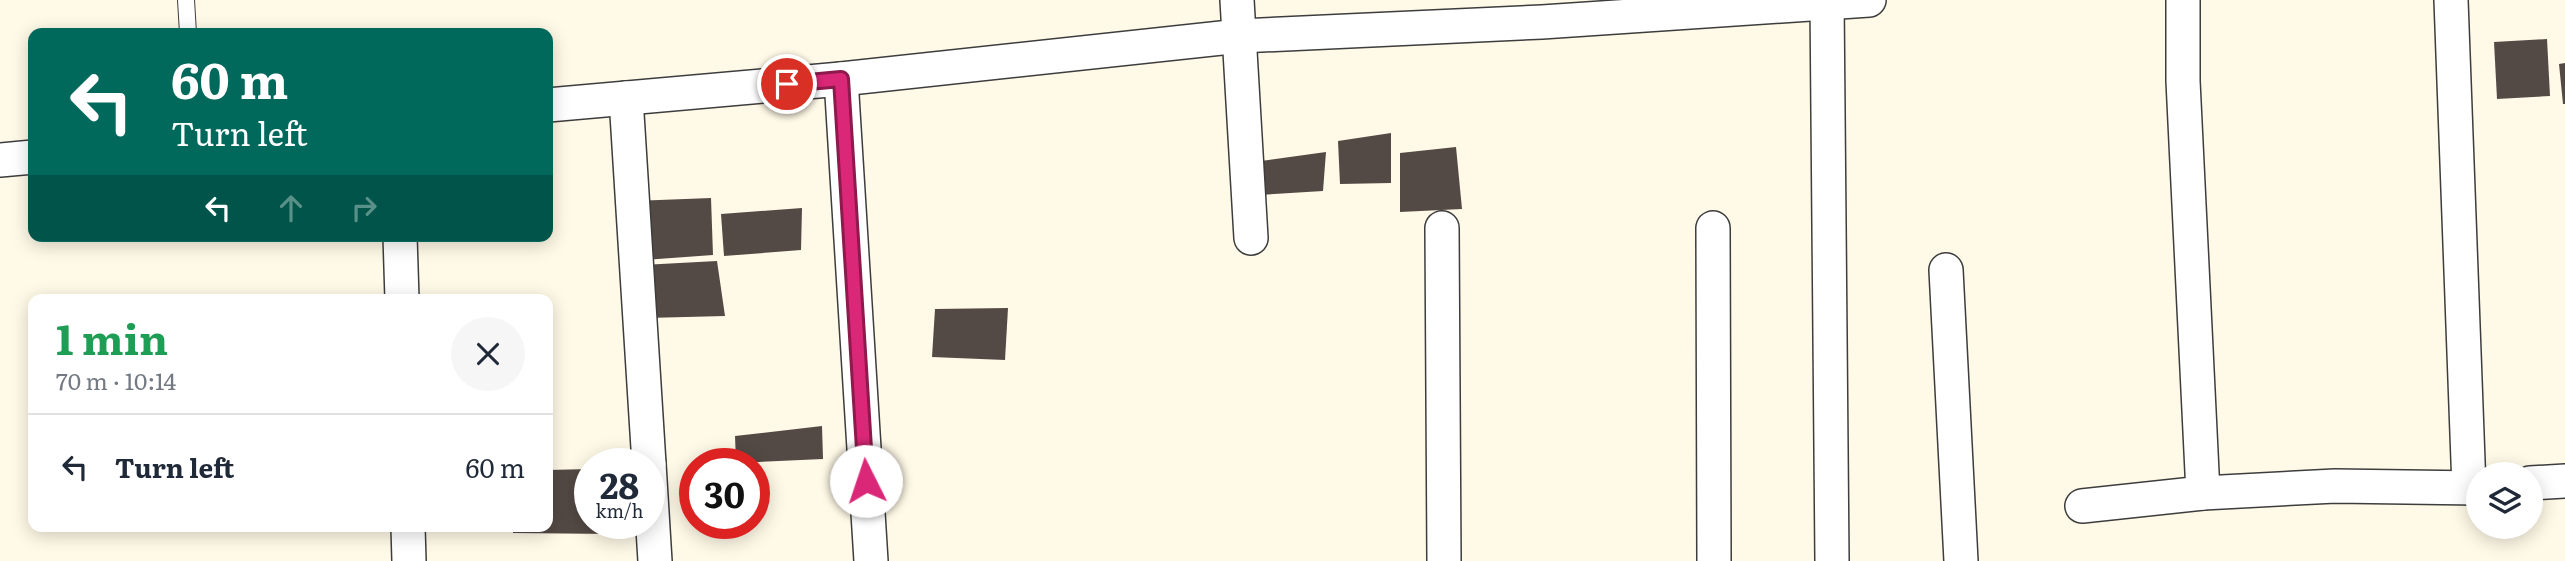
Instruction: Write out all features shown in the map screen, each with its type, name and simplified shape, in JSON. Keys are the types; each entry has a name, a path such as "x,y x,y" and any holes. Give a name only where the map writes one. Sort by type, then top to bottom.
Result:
{"street":[{"path":"1237,0 1251,238"},
{"path":"553,105 841,79 1240,36 1711,6 1869,0"},
{"path":"2183,0 2183,81 2203,493"},
{"path":"2451,0 2472,462"},
{"path":"1827,2 1832,561"},
{"path":"841,79 871,561"},
{"path":"626,98 648,448"},
{"path":"0,160 28,157"},
{"path":"1442,228 1444,561"},
{"path":"1713,228 1714,561"},
{"path":"400,242 402,294"},
{"path":"1946,270 1961,561"},
{"path":"2543,483 2565,481"},
{"path":"2082,506 2203,493 2335,486 2466,488"},
{"path":"408,532 409,561"},
{"path":"654,539 655,561"}],"lane":[{"path":"186,0 188,28"}],"building":[{"path":"2547,39 2550,96 2497,99 2494,42"},
{"path":"2565,63 2565,104 2563,104 2559,64"},
{"path":"1391,133 1391,183 1340,184 1338,141"},
{"path":"1456,147 1462,209 1400,212 1400,153"},
{"path":"1326,152 1323,191 1258,195 1254,162"},
{"path":"711,198 713,255 644,260 633,201"},
{"path":"802,208 801,250 724,256 721,214"},
{"path":"717,261 725,316 646,318 642,265"},
{"path":"1008,308 1005,360 932,357 935,309"},
{"path":"822,426 823,459 770,461 770,448 735,448 735,436"},
{"path":"574,469 574,534 513,533 553,532 553,470"}],"route":[{"path":"787,84 841,79 866,481"}]}
